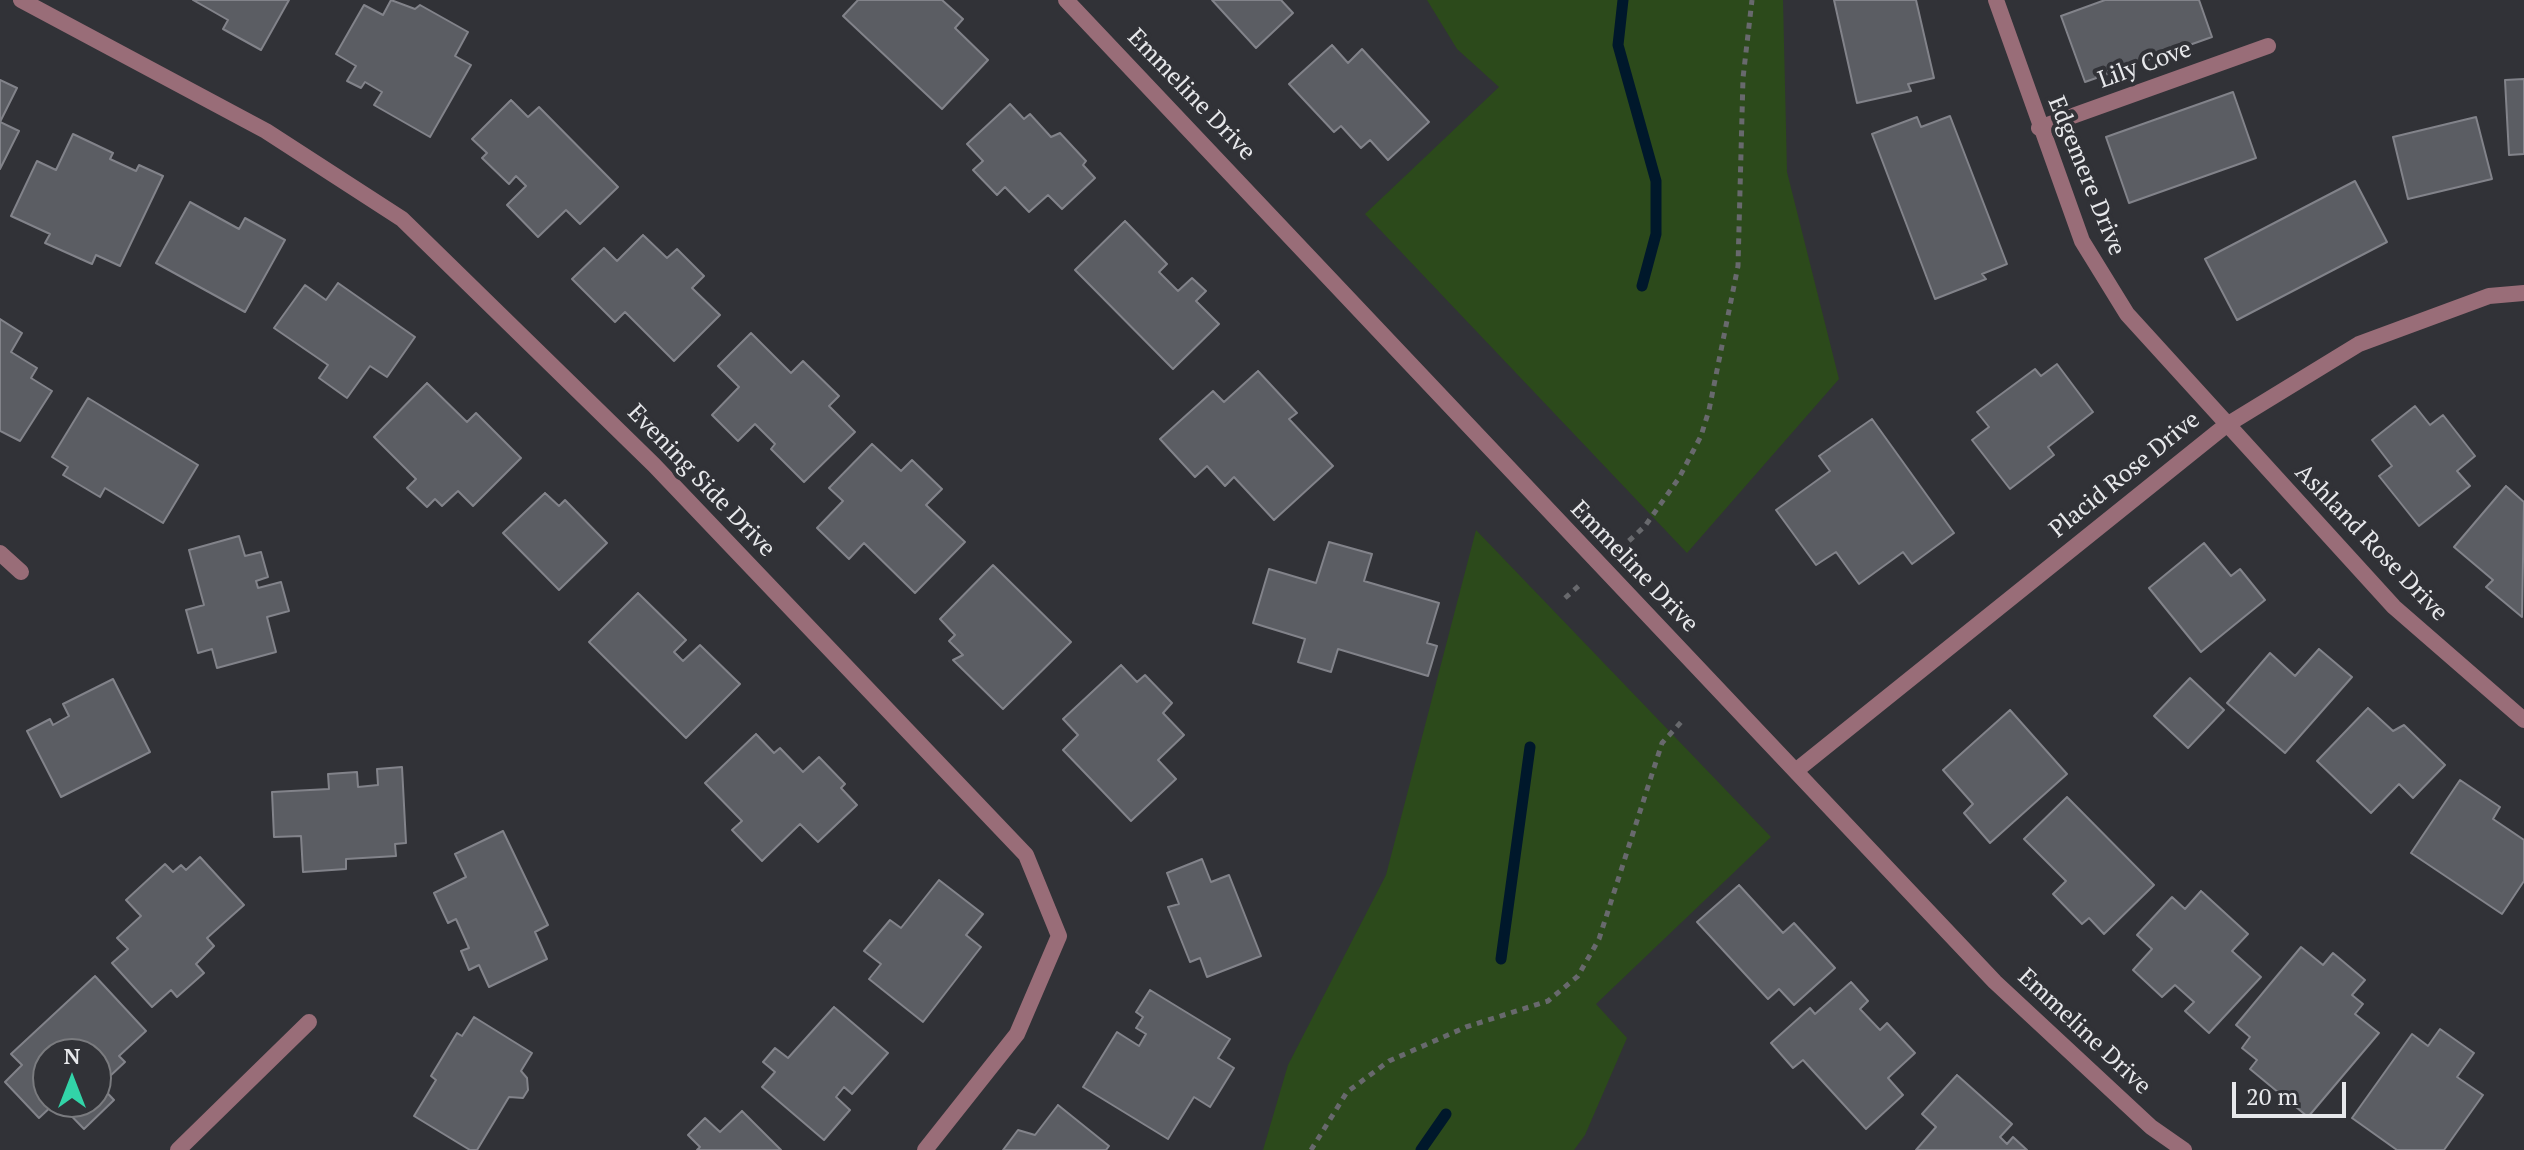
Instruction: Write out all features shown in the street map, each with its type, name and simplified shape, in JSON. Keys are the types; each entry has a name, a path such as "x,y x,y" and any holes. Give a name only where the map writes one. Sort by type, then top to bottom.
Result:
{"street":[{"name":"Evening Side Drive","path":"21,0 266,131 402,219 654,465 1026,855 1059,936 1017,1034 925,1150"},
{"name":"Emmeline Drive","path":"1066,0 1185,122 1600,567 1798,769 1995,982 2151,1127 2184,1150"},
{"name":"Edgemere Drive","path":"1996,0 2039,128 2082,241 2102,279 2127,314 2225,426"},
{"name":"Lily Cove","path":"2039,128 2268,46"},
{"name":"Placid Rose Drive","path":"1798,769 2225,426 2359,344 2489,296 2524,293"},
{"name":"Ashland Rose Drive","path":"2225,426 2394,607 2524,720"},
{"path":"0,553 21,572"},
{"path":"178,1150 309,1022"}],"path":[{"path":"1600,567 1645,526 1679,478 1701,436 1709,410 1738,266 1743,78 1752,0"},
{"path":"1311,1150 1347,1092 1389,1061 1466,1027 1548,1001 1578,976 1599,939 1662,743 1683,720"}],"green space":[{"path":"1427,0 1783,0 1787,172 1839,379 1687,553 1365,214 1499,87 1457,49"},
{"path":"1476,530 1771,837 1596,1004 1627,1038 1585,1135 1574,1150 1263,1150 1288,1065 1386,875"}],"building":[{"path":"193,0 289,0 261,50 223,29 228,20"},
{"path":"391,0 415,9 420,5 468,32 455,56 471,65 430,137 374,105 382,92 365,82 361,88 347,81 356,66 336,54 364,5 383,15"},
{"path":"858,0 942,0 963,19 955,28 988,60 942,109 843,16"},
{"path":"1212,0 1281,0 1293,13 1256,48"},
{"path":"1834,0 1916,0 1934,78 1908,84 1911,91 1857,103"},
{"path":"2105,0 2199,0 2212,37 2085,82 2061,16"},
{"path":"1332,45 1348,63 1362,49 1429,122 1388,160 1370,140 1361,148 1341,126 1334,132 1289,84"},
{"path":"2524,79 2524,154 2509,155 2505,80"},
{"path":"0,80 17,88 0,122"},
{"path":"2233,92 2256,158 2129,203 2106,137"},
{"path":"511,100 528,117 539,107 618,187 580,224 566,210 538,237 507,205 526,186 516,176 509,184 482,158 487,153 472,139"},
{"path":"1010,104 1024,119 1030,114 1051,137 1060,133 1086,161 1083,165 1095,178 1062,209 1048,195 1029,212 1005,187 997,195 973,170 983,161 967,144"},
{"path":"1950,116 2007,264 1982,274 1986,279 1935,299 1872,134 1917,117 1921,127"},
{"path":"2476,117 2492,179 2408,199 2393,137"},
{"path":"0,122 19,131 0,169"},
{"path":"73,134 113,153 110,159 136,171 139,165 163,176 120,266 96,255 92,264 45,243 50,234 11,216 37,161 56,170"},
{"path":"2355,181 2387,242 2237,320 2205,259"},
{"path":"190,202 239,229 245,218 285,240 245,312 156,263"},
{"path":"1125,221 1167,264 1159,272 1178,291 1192,278 1206,291 1196,301 1219,324 1173,369 1075,270"},
{"path":"643,235 667,258 677,249 704,276 692,288 720,315 674,361 625,312 615,322 572,279 604,248 617,261"},
{"path":"338,283 415,337 387,377 370,366 347,398 319,378 328,365 274,328 305,285 326,300"},
{"path":"0,319 22,333 11,352 37,368 31,378 52,391 20,441 0,431"},
{"path":"751,333 791,373 803,361 839,396 829,406 855,432 804,482 771,449 775,444 755,424 738,441 712,415 739,387 718,366"},
{"path":"2057,364 2093,412 2048,447 2054,455 2010,489 1972,440 1989,427 1977,412 2035,369 2041,376"},
{"path":"1258,371 1297,413 1289,419 1333,466 1274,520 1234,477 1225,486 1207,466 1195,477 1160,439 1213,391 1224,402"},
{"path":"427,383 467,422 476,413 521,458 473,506 458,491 442,506 435,499 427,507 407,488 416,479 374,437"},
{"path":"88,398 198,465 163,523 105,488 100,497 63,475 68,467 52,457"},
{"path":"2415,406 2430,425 2443,415 2475,456 2457,471 2470,486 2419,526 2379,476 2392,466 2372,440"},
{"path":"1872,419 1954,533 1912,564 1903,552 1859,584 1836,552 1816,565 1776,510 1830,471 1819,456"},
{"path":"872,444 901,471 912,460 942,489 926,505 965,542 915,593 864,543 849,559 817,528 843,501 829,488"},
{"path":"2506,486 2524,502 2522,617 2486,587 2493,580 2454,547"},
{"path":"545,493 559,506 565,500 607,543 559,590 503,533"},
{"path":"239,536 245,556 261,552 268,577 256,581 258,588 281,582 289,611 267,617 276,652 217,668 212,649 198,653 186,610 204,605 189,550"},
{"path":"1329,542 1372,554 1364,581 1439,603 1427,643 1437,646 1428,676 1338,649 1331,672 1298,662 1305,639 1253,623 1269,569 1316,583"},
{"path":"2204,543 2231,576 2240,569 2265,600 2201,652 2149,588"},
{"path":"993,565 1071,642 1003,709 953,660 963,655 949,641 955,635 940,619"},
{"path":"638,593 686,640 674,652 683,661 700,645 740,684 686,738 589,642"},
{"path":"2319,649 2352,677 2285,753 2227,703 2270,653 2295,676"},
{"path":"1121,665 1137,682 1145,675 1172,703 1163,713 1184,735 1158,760 1176,779 1131,821 1063,750 1078,735 1063,719"},
{"path":"2190,678 2224,710 2188,748 2154,716"},
{"path":"113,679 150,752 61,797 27,731 50,719 53,725 69,716 63,704"},
{"path":"2368,708 2393,731 2404,725 2445,765 2413,798 2399,784 2371,813 2317,761"},
{"path":"2010,710 2067,774 1990,843 1964,813 1973,804 1943,770"},
{"path":"756,734 774,753 780,748 803,772 819,757 845,784 841,788 857,805 818,842 800,824 762,861 732,830 742,821 705,783"},
{"path":"402,767 406,843 395,844 396,856 346,859 346,869 303,872 301,836 274,837 272,792 329,789 328,774 357,772 358,787 378,785 377,769"},
{"path":"2460,780 2500,807 2493,819 2524,840 2524,881 2502,914 2411,853"},
{"path":"2067,797 2154,885 2104,934 2089,918 2082,924 2053,894 2066,881 2024,839"},
{"path":"503,831 548,925 535,932 547,959 489,987 479,965 469,970 461,951 469,948 456,919 448,923 434,893 466,877 455,854"},
{"path":"200,857 244,905 207,938 214,946 196,964 204,973 177,997 171,990 152,1007 112,963 128,949 117,938 141,916 126,900 165,864 173,872 181,865 186,870"},
{"path":"1202,859 1211,882 1229,875 1261,956 1207,977 1200,958 1190,962 1168,907 1179,904 1167,873"},
{"path":"939,880 983,914 966,935 981,947 923,1022 869,979 881,964 864,951 890,920 901,928"},
{"path":"1739,885 1783,933 1794,923 1835,968 1794,1005 1779,989 1768,999 1697,922"},
{"path":"2201,891 2248,934 2232,951 2261,977 2209,1033 2185,1011 2194,1002 2175,985 2162,997 2133,970 2152,949 2137,935 2172,897 2185,909"},
{"path":"2301,947 2323,965 2333,953 2365,980 2352,995 2363,1004 2355,1014 2379,1033 2308,1117 2250,1069 2257,1060 2242,1048 2250,1037 2236,1025"},
{"path":"95,976 146,1031 119,1056 125,1062 112,1074 112,1038 32,1038 32,1111 5,1082 22,1065 11,1054"},
{"path":"1851,982 1868,1001 1860,1009 1880,1030 1887,1023 1915,1053 1888,1078 1903,1095 1866,1129 1803,1060 1793,1068 1771,1043 1810,1008 1815,1014"},
{"path":"1150,990 1230,1039 1218,1058 1234,1068 1210,1107 1194,1097 1168,1139 1083,1087 1117,1032 1139,1046 1146,1034 1136,1028 1143,1017 1136,1012"},
{"path":"834,1007 888,1053 852,1094 844,1087 836,1097 850,1110 824,1140 762,1087 775,1072 763,1062 775,1048 788,1058"},
{"path":"474,1017 532,1053 521,1071 527,1078 528,1090 523,1098 509,1097 477,1150 470,1150 414,1116 436,1080 431,1076 457,1033 462,1036"},
{"path":"2440,1029 2474,1053 2457,1077 2483,1095 2444,1150 2397,1150 2352,1118 2412,1034 2428,1046"},
{"path":"1957,1075 2012,1124 2000,1137 2007,1144 2013,1137 2027,1150 1916,1150 1936,1127 1922,1114"},
{"path":"1058,1105 1109,1146 1106,1150 1003,1150 1018,1130 1035,1135"},
{"path":"742,1111 781,1150 697,1150 700,1147 688,1135 705,1118 720,1132"},
{"path":"73,1118 95,1118 84,1129"}],"waterway":[{"path":"1623,0 1618,45 1656,181 1656,234 1642,286"},
{"path":"1501,959 1530,747"},
{"path":"1421,1150 1446,1114"}]}
